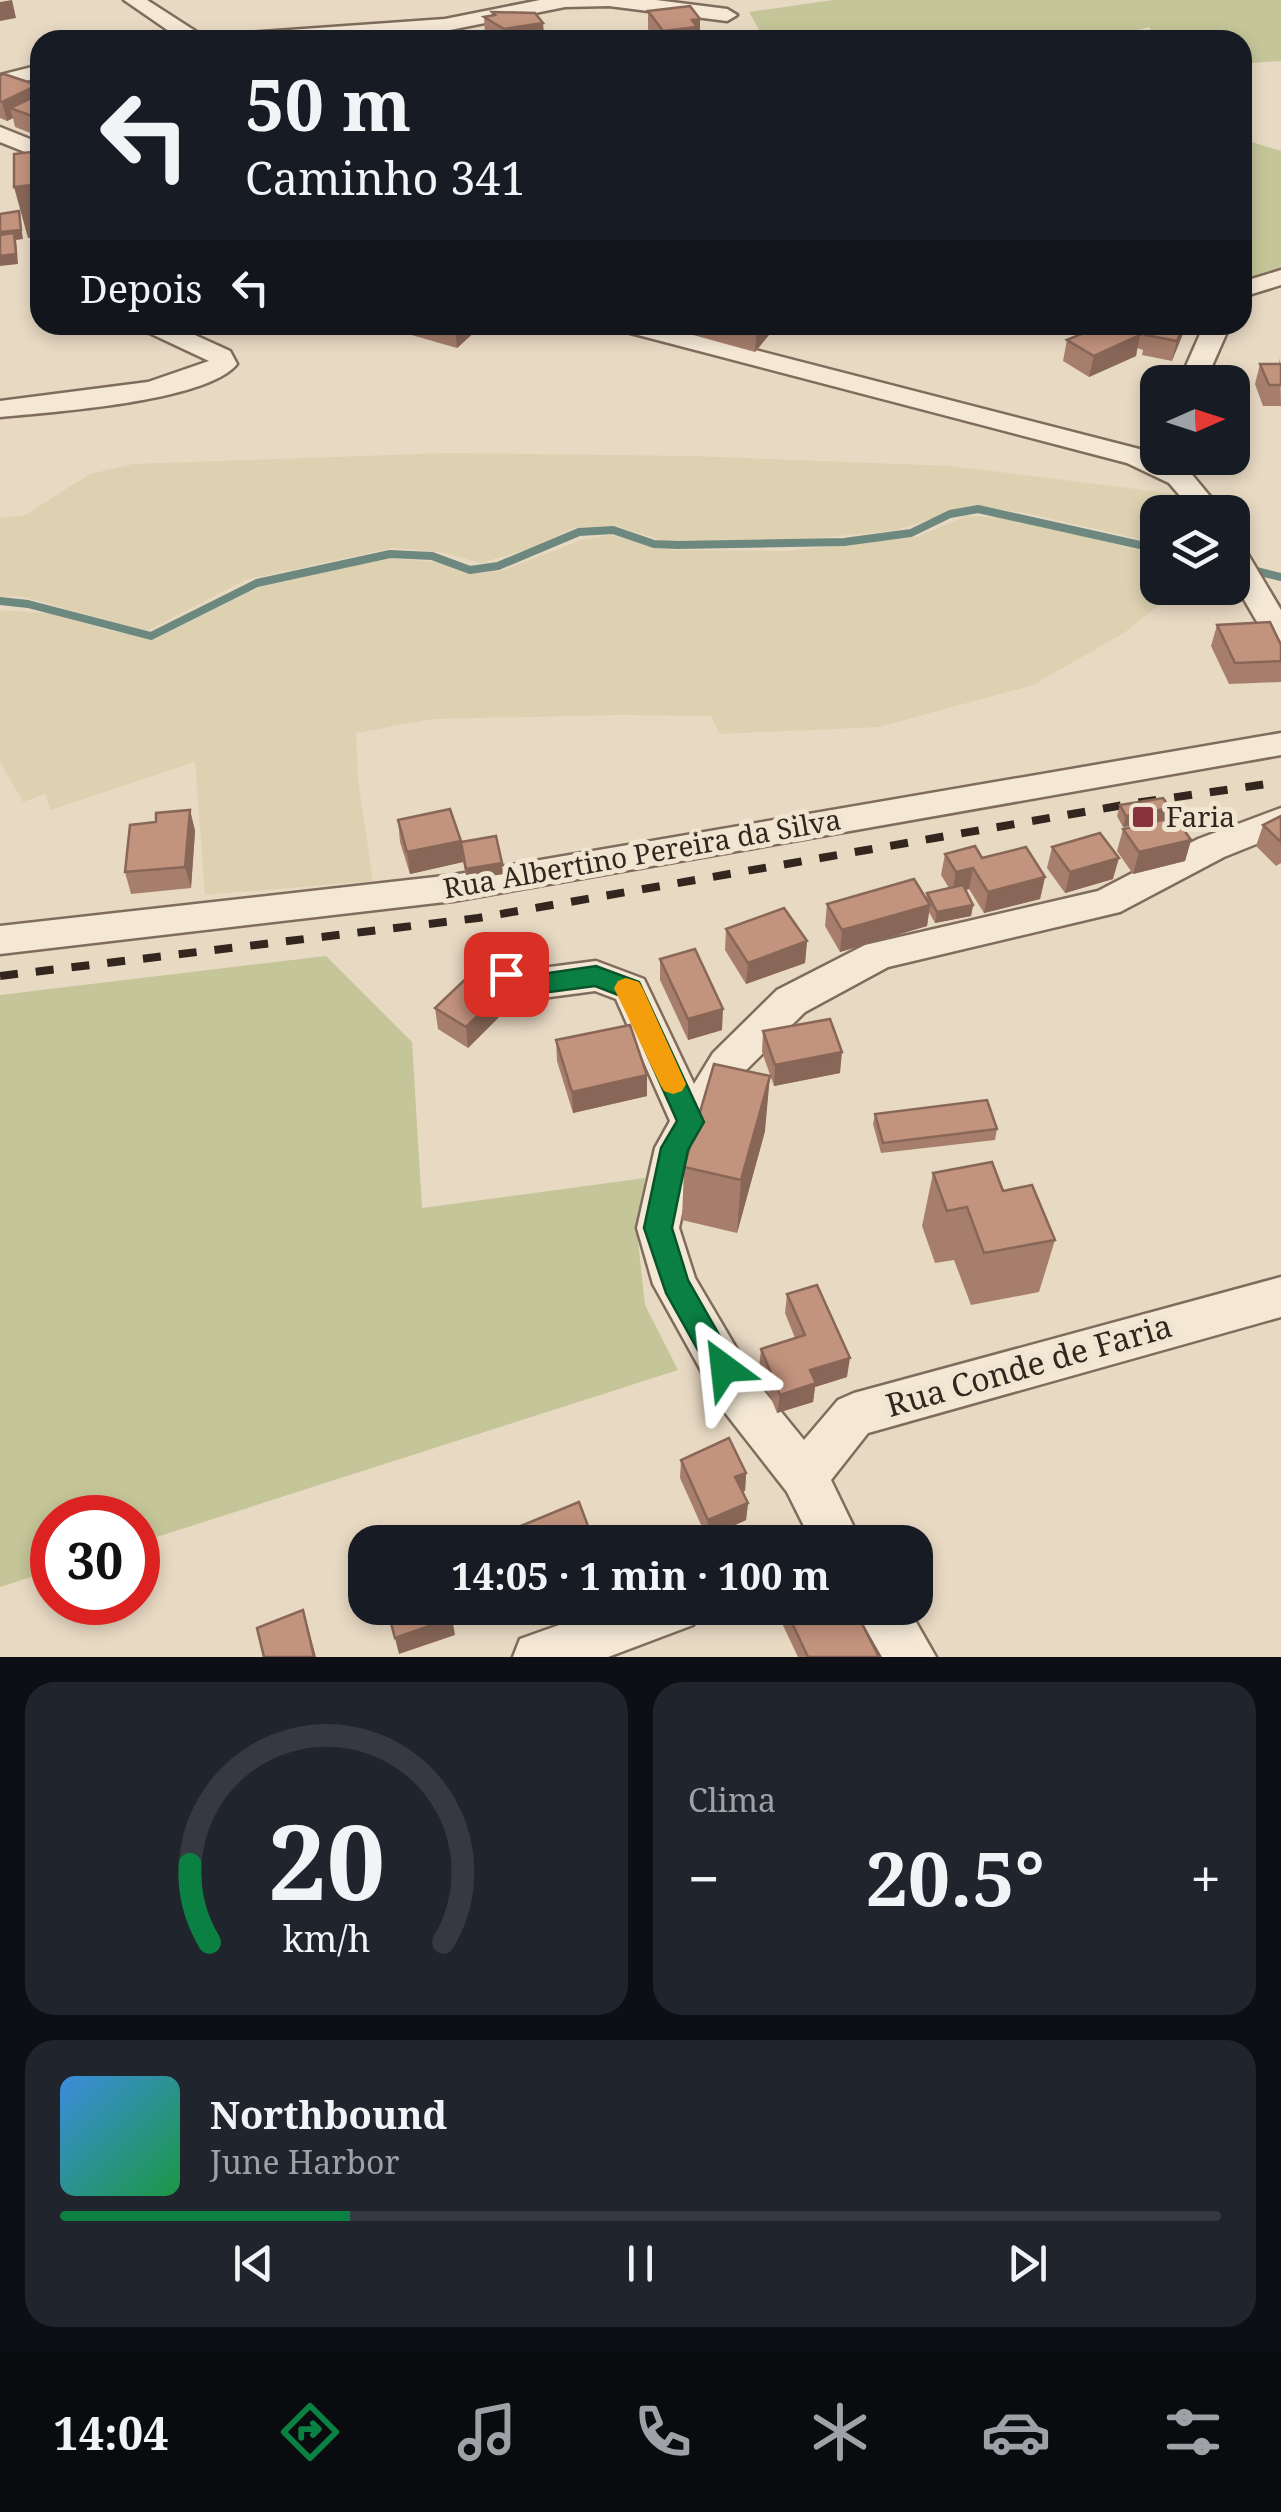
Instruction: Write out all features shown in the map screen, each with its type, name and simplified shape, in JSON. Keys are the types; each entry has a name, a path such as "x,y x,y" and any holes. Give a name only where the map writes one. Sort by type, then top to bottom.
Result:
{"street":[{"path":"134,0 180,30"},
{"path":"462,30 565,2 608,0 728,14"},
{"path":"0,82 30,74"},
{"path":"0,134 30,147"},
{"path":"1252,287 1281,277"},
{"path":"0,409 172,384 209,374 224,364 221,357 174,335"},
{"path":"667,335 1140,455"},
{"path":"1199,365 1213,335"},
{"path":"1250,584 1281,636"},
{"name":"Rua Albertino Pereira da Silva","path":"0,940 453,888 1281,744"},
{"path":"828,1525 804,1476 740,1395 676,1284 658,1228 675,1148 727,1064 790,1001 878,954 1107,902 1211,848 1281,820"},
{"path":"499,949 506,974 542,983 596,976 630,989 691,1122"},
{"name":"Rua Conde de Faria","path":"804,1476 854,1415 1281,1297"},
{"path":"538,1657 628,1625"},
{"path":"889,1625 911,1657"}],"shaded area":[{"path":"449,453 694,456 951,466 1177,495 1140,495 1140,539 973,505 894,531 782,541 665,541 615,526 573,528 532,548 481,563 440,552 393,548 245,580 147,631 20,596 0,597 0,518 25,515 90,474 133,464"},
{"path":"966,516 1012,518 1140,551 1140,605 1159,605 1124,633 1033,685 879,727 720,734 711,716 619,715 433,719 356,733 358,779 373,881 205,895 195,762 51,810 45,794 23,802 0,762 0,610 57,614 103,629 155,639 258,588 387,558 437,562 470,574 501,571 581,540 609,535 672,550 787,551 917,537"}],"green space":[{"path":"833,0 1281,0 1281,61 1252,63 1252,30 759,30 749,12"},
{"path":"1252,142 1281,151 1281,267 1252,280"},
{"path":"326,956 412,1042 422,1208 645,1178 637,1232 645,1305 678,1370 160,1536 160,1495 30,1495 30,1577 0,1587 0,995"}],"building":[{"path":"690,6 700,19 692,20 697,27 662,30 648,11"},
{"path":"492,12 535,13 543,23 504,29 484,17 495,15"},
{"path":"0,75 30,83 30,88 2,102"},
{"path":"30,99 30,115 10,108"},
{"path":"30,152 30,185 14,187 14,154"},
{"path":"19,211 21,230 0,232 0,214"},
{"path":"14,233 16,254 0,256 0,235"},
{"path":"1079,335 1140,335 1094,356 1067,340"},
{"path":"1146,335 1180,335 1177,341"},
{"path":"1260,364 1281,364 1281,385 1269,385"},
{"path":"1270,622 1281,645 1281,661 1235,663 1217,625"},
{"path":"1163,798 1170,808 1126,816 1120,805"},
{"path":"450,809 461,841 407,852 398,820"},
{"path":"190,810 185,867 125,872 130,825 156,822 156,813"},
{"path":"1281,816 1281,842 1263,825"},
{"path":"1175,817 1191,840 1139,852 1123,829"},
{"path":"1100,833 1119,858 1070,872 1052,847"},
{"path":"496,836 502,863 466,869 461,842"},
{"path":"975,846 982,858 1026,847 1045,877 988,892 973,868 956,872 945,854"},
{"path":"914,879 930,905 842,930 827,904"},
{"path":"963,885 973,905 937,912 927,893"},
{"path":"784,908 807,941 748,963 726,929"},
{"path":"695,949 723,1009 688,1019 660,959"},
{"path":"477,968 507,986 466,1027 435,1008"},
{"path":"830,1019 842,1052 775,1065 763,1031"},
{"path":"630,1025 647,1075 572,1092 556,1040"},
{"path":"714,1064 770,1076 741,1180 684,1167"},
{"path":"987,1100 997,1129 883,1143 875,1114"},
{"path":"992,1162 1003,1191 1032,1185 1055,1240 984,1253 967,1207 947,1211 933,1173"},
{"path":"817,1285 850,1358 810,1370 816,1383 780,1395 761,1349 805,1335 787,1294"},
{"path":"729,1438 746,1473 735,1477 748,1503 708,1520 681,1460"},
{"path":"579,1502 588,1525 523,1525"},
{"path":"303,1610 314,1657 264,1657 257,1628"},
{"path":"392,1625 432,1625 395,1638"},
{"path":"793,1625 863,1625 879,1657 808,1657"}],"waterway":[{"path":"0,601 28,604 151,636 257,583 390,554 432,556 470,570 498,566 579,532 613,530 654,544 677,545 844,542 911,533 950,514 978,509 1140,545"},
{"path":"1250,569 1281,577"}],"railway":[{"path":"0,976 478,918 1135,803 1281,782"}],"slow traffic":[{"path":"626,988 630,989 673,1084"}],"place":[{"name":"Faria","path":"1143,817"}],"route":[{"path":"506,974 542,983 596,976 630,989 691,1122 675,1148 658,1228 676,1284 724,1368"}]}
